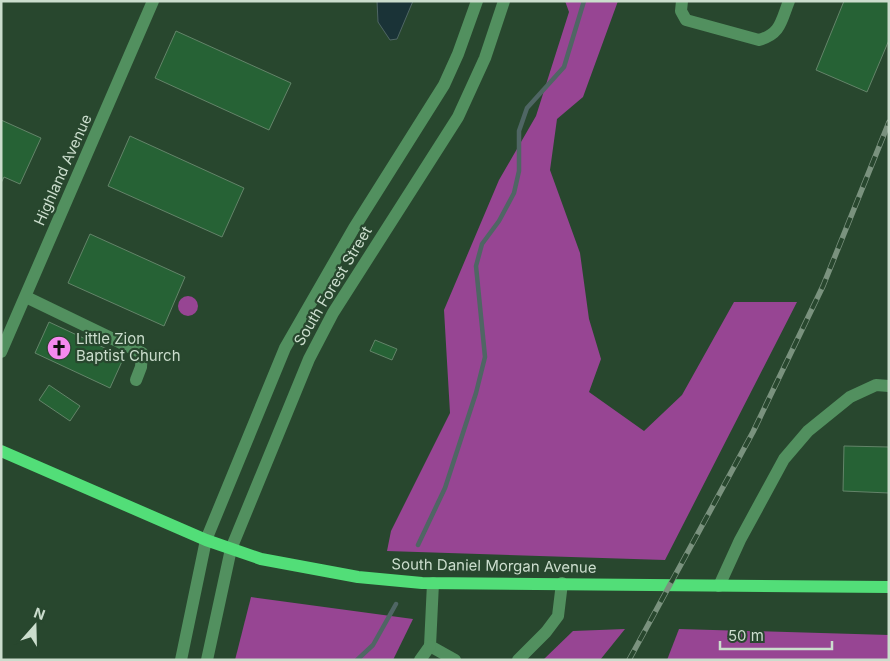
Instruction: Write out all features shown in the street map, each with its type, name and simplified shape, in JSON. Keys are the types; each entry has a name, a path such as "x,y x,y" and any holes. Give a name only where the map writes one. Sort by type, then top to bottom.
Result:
{"main road":[{"name":"South Daniel Morgan Avenue","path":"1,451 206,540 231,549 261,558 316,570 379,580 433,583 889,586"}],"street":[{"name":"Highland Avenue","path":"1,352 153,1"},
{"name":"South Forest Street","path":"181,660 206,540 285,348 354,228 444,85 458,54 477,1"},
{"name":"South Forest Street","path":"208,660 231,549 308,358 333,313 458,117 486,58 504,1"},
{"path":"682,1 681,11 686,20 759,40 771,37 778,29 789,1"},
{"path":"26,297 142,353 141,367 136,380"},
{"path":"719,586 740,540 784,459 808,431 850,397 876,385 889,386"},
{"path":"420,660 430,646 433,583"},
{"path":"518,660 546,632 558,616 562,583"},
{"path":"430,646 455,660"}],"shaded area":[{"path":"565,1 618,1 583,97 557,119 550,170 580,253 589,319 601,359 589,392 644,431 682,395 734,302 797,302 665,560 387,551 391,531 450,413 444,310 499,180 536,116 569,12"},
{"path":"184,296 192,296 198,302 198,310 192,316 184,316 178,310 178,302"},
{"path":"251,597 413,619 393,660 235,660"},
{"path":"625,629 600,660 543,660 573,631"},
{"path":"679,629 889,635 889,660 667,660"}],"water":[{"path":"377,1 413,1 397,39 390,40 378,22"}],"building":[{"path":"844,1 889,1 889,40 867,92 816,70"},
{"path":"176,31 291,83 269,130 155,78"},
{"path":"1,120 41,138 20,184 4,177 1,183"},
{"path":"130,136 244,188 222,237 108,186"},
{"path":"90,234 185,277 164,326 68,283"},
{"path":"49,322 124,357 110,388 35,353"},
{"path":"375,340 397,349 392,360 370,351"},
{"path":"49,385 80,406 70,421 39,400"},
{"path":"844,446 889,447 889,493 843,491"}],"waterway":[{"path":"418,545 445,488 476,393 485,357 476,266 482,244 499,221 514,193 519,171 519,131 527,108 564,67 584,1"},
{"path":"357,660 373,645 396,604"}],"railway":[{"path":"629,660 753,432 823,286 889,122"}],"place":[{"name":"Little Zion Baptist Church","path":"59,348"}]}
